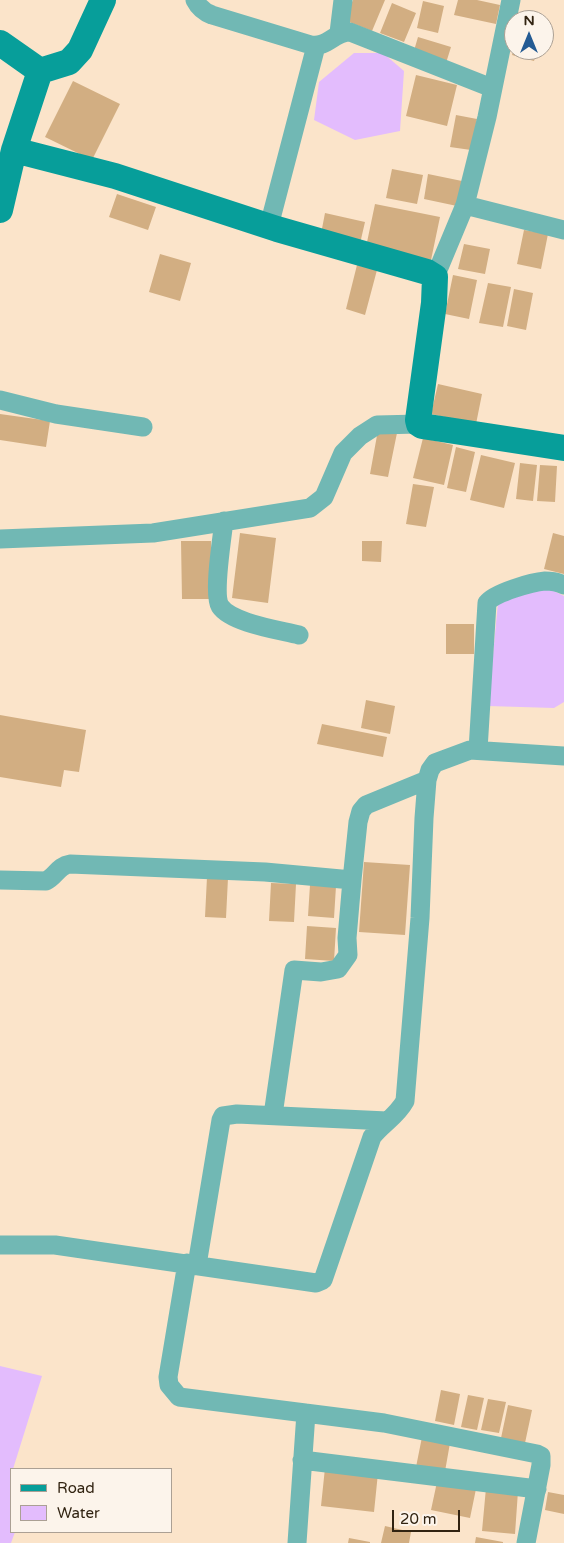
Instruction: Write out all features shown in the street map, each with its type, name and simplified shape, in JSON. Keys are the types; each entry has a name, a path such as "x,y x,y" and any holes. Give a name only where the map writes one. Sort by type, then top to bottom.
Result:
{"street":[{"path":"40,71 69,62 80,50 103,0"},
{"path":"195,0 204,12 316,46 322,45 339,33 350,32 492,88"},
{"path":"339,33 343,0"},
{"path":"419,424 434,303 435,277 465,205 487,117 511,0"},
{"path":"0,43 40,71"},
{"path":"269,226 316,46"},
{"path":"0,210 14,150 40,71"},
{"path":"14,150 115,176 269,226 427,272 435,277"},
{"path":"465,205 564,230"},
{"path":"0,400 56,414 142,428"},
{"path":"0,538 153,533 310,508 324,496 343,453 360,436 377,425 419,424 564,448"},
{"path":"224,521 217,594 221,608 242,620 299,635"},
{"path":"478,750 487,603 494,596 544,581 559,582 564,585"},
{"path":"0,1245 55,1245 316,1283 323,1280 372,1137 400,1110 405,1101 420,918 427,780 435,763 465,751 478,750 564,756"},
{"path":"273,1116 294,970 321,972 338,969 348,955 352,880 358,822 361,811 366,805 427,780"},
{"path":"0,880 46,881 60,867 70,864 266,872 352,880"},
{"path":"387,1121 227,1114 223,1116 168,1377 169,1385 179,1396 384,1423 537,1454 542,1458 526,1543"},
{"path":"297,1543 306,1413"},
{"path":"302,1460 537,1489"}],"water":[{"path":"354,53 383,53 404,71 400,131 355,140 314,120 319,82"},
{"path":"546,587 564,596 564,702 554,708 488,706 498,603"},
{"path":"0,1366 42,1376 13,1468 10,1468 10,1533 15,1533 11,1543 0,1543"}],"building":[{"path":"353,0 385,0 372,31 344,20"},
{"path":"458,0 477,0 500,5 496,24 454,15"},
{"path":"423,1 444,6 438,33 417,28"},
{"path":"392,3 416,13 404,42 380,33"},
{"path":"418,37 451,47 446,63 413,54"},
{"path":"416,75 457,85 447,126 406,116"},
{"path":"73,81 120,104 92,160 45,137"},
{"path":"456,115 477,119 471,150 450,147"},
{"path":"392,169 423,175 417,204 386,198"},
{"path":"428,174 462,181 457,206 424,199"},
{"path":"117,194 156,207 148,230 109,217"},
{"path":"375,204 440,217 431,260 366,247"},
{"path":"325,213 365,222 359,248 320,239"},
{"path":"524,230 548,234 541,269 517,264"},
{"path":"464,244 490,249 485,274 458,269"},
{"path":"160,254 191,263 180,301 149,292"},
{"path":"357,265 377,270 365,315 346,309"},
{"path":"453,275 477,280 469,319 445,314"},
{"path":"488,283 511,287 503,327 479,323"},
{"path":"514,289 533,293 526,330 507,326"},
{"path":"438,384 482,394 476,424 431,414"},
{"path":"0,414 50,421 46,447 0,440"},
{"path":"378,430 397,433 388,477 370,474"},
{"path":"423,438 453,445 444,485 413,478"},
{"path":"456,447 475,452 466,492 447,488"},
{"path":"481,455 515,463 504,508 470,500"},
{"path":"520,463 537,465 533,501 516,499"},
{"path":"540,465 557,466 555,502 537,501"},
{"path":"413,484 434,487 426,527 406,524"},
{"path":"240,533 276,538 268,603 232,598"},
{"path":"553,533 564,536 564,574 544,569"},
{"path":"181,541 211,541 212,599 182,599"},
{"path":"362,541 382,541 381,562 362,561"},
{"path":"446,624 474,624 474,654 446,654"},
{"path":"366,700 395,706 390,734 361,728"},
{"path":"0,715 86,730 79,772 64,770 61,787 0,777"},
{"path":"322,724 387,737 383,757 317,744"},
{"path":"364,862 410,865 405,935 359,932"},
{"path":"207,877 228,878 226,918 205,917"},
{"path":"271,883 296,884 294,922 269,921"},
{"path":"310,885 336,886 334,918 308,916"},
{"path":"307,926 336,928 334,961 305,959"},
{"path":"441,1390 460,1394 454,1425 435,1421"},
{"path":"468,1395 484,1398 477,1430 461,1427"},
{"path":"488,1399 506,1402 499,1433 481,1430"},
{"path":"508,1405 532,1410 525,1443 501,1438"},
{"path":"422,1437 450,1443 444,1477 415,1472"},
{"path":"325,1468 378,1473 374,1512 321,1506"},
{"path":"437,1482 476,1489 470,1518 431,1510"},
{"path":"486,1488 518,1491 515,1534 482,1531"},
{"path":"548,1492 564,1495 564,1514 545,1510"},
{"path":"385,1526 411,1532 409,1543 381,1543"},
{"path":"476,1537 503,1542 503,1543 475,1543"},
{"path":"349,1538 370,1542 370,1543 348,1543"}]}
